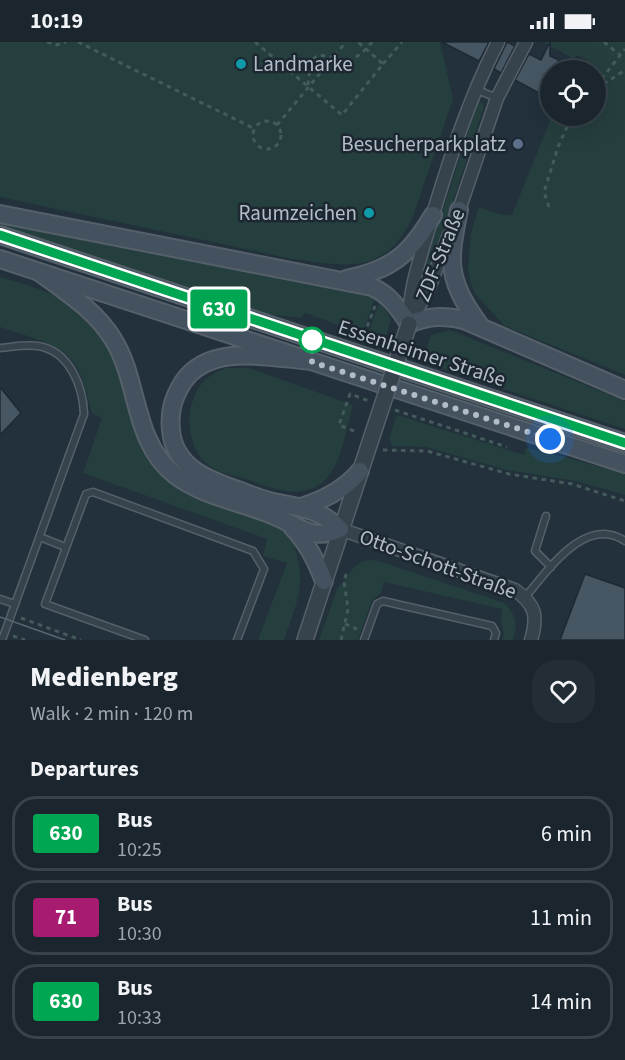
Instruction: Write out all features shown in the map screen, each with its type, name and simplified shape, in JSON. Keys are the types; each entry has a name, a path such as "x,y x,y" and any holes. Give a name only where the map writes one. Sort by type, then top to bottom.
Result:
{"main road":[{"path":"459,210 452,257 454,275 460,294 480,327"},
{"path":"0,214 380,290 393,301 409,324 425,317 454,318 625,390"},
{"path":"339,280 376,271 400,259 420,237 433,215"},
{"name":"Essenheimer Straße","path":"0,235 625,443"},
{"name":"Essenheimer Straße","path":"0,259 625,464"},
{"path":"39,272 97,316 114,340 125,366 143,429 162,462 175,474 192,486 275,516 309,533 320,535 340,528"},
{"path":"312,362 230,356 200,366 185,379 177,391 170,418 171,434 185,463 197,474 267,501 301,507 325,517 340,528"},
{"path":"301,507 337,492 352,481 360,471"},
{"path":"291,525 306,541 324,581"}],"street":[{"name":"ZDF-Straße","path":"409,324 412,288 445,171 475,89 498,42"},
{"name":"ZDF-Straße","path":"409,324 429,288 459,210 497,98 525,42"},
{"path":"305,640 409,324"},
{"name":"Otto-Schott-Straße","path":"340,528 515,590 525,597 536,617 531,640"}],"lane":[{"path":"475,89 497,98"},
{"path":"0,348 37,346 60,356 71,368 83,400 84,414 2,640"},
{"path":"145,640 45,604 86,494 93,492 253,551 264,569 237,640"},
{"path":"546,516 535,551 551,567"},
{"path":"525,597 569,549 589,536 606,533 625,542"},
{"path":"40,537 65,547"},
{"path":"0,599 15,604"},
{"path":"364,640 377,604 383,601 492,626 496,633 494,640"}],"path":[{"path":"47,42 56,45 66,42"},
{"path":"78,42 255,129"},
{"path":"255,42 342,116 402,42"},
{"path":"277,125 346,42"},
{"path":"358,42 383,64"},
{"path":"308,87 311,61 318,55 348,60 361,54 370,42"},
{"path":"604,42 620,55"},
{"path":"606,74 625,49"},
{"path":"606,81 625,70"},
{"path":"268,121 277,125 281,136 277,146 272,149 261,148 257,145 253,135 255,129 258,125 268,121"},
{"path":"549,207 544,192 558,147 567,126"},
{"path":"364,335 377,299"},
{"path":"354,431 339,425 350,394 372,402"},
{"path":"395,410 507,447"},
{"path":"383,450 427,450 509,474 572,484 625,501"},
{"path":"341,640 348,609 344,581 346,571"},
{"path":"12,615 81,640"}],"green space":[{"path":"0,42 440,42 453,99 412,219 401,238 388,251 375,259 360,263 326,263 288,258 0,197"},
{"path":"543,42 625,42 625,375 505,326 475,294 470,281 468,268 471,233 479,207 501,215 512,215 548,126 606,126 606,60 587,60 577,55 574,59"},
{"path":"480,102 484,107 427,280 423,282 420,281 477,105"},
{"path":"0,220 375,298 362,334 306,313 302,318 266,314 0,226"},
{"path":"0,277 40,289 77,308 91,320 112,354 121,374 148,451 288,530 300,546 295,548 300,585 284,640 258,640 287,563 263,556 267,539 83,473 102,418 92,413 81,376 69,357 41,341 0,327"},
{"path":"379,303 391,319 382,350 365,342"},
{"path":"450,330 625,401 625,429 422,362 431,335"},
{"path":"225,368 249,368 353,405 339,457 323,482 314,488 293,492 271,488 220,472 204,461 192,439 190,414 192,402 205,380"},
{"path":"397,415 524,455 526,448 625,474 625,495 576,481 507,470 426,447 392,446 389,438"},
{"path":"375,560 504,603 515,620 513,640 502,640 504,633 501,622 502,609 384,582 381,593 372,600 358,640 319,640 337,589 355,566 363,561"}],"building":[{"path":"442,42 489,42 479,61"},
{"path":"507,42 515,46 501,73 494,69"},
{"path":"550,42 550,56 559,60 541,60"},
{"path":"529,54 541,60 540,94 515,80"},
{"path":"0,387 21,413 0,435"},
{"path":"585,574 625,588 625,640 560,640"}],"tram line":[{"path":"0,617 65,640"}],"bus line":[{"name":"630","path":"0,235 625,443"}],"place":[{"name":"Landmarke","path":"241,64"},
{"name":"Besucherparkplatz","path":"518,144"},
{"name":"Raumzeichen","path":"369,213"}],"route":[{"path":"312,340 312,362 550,439"}]}
